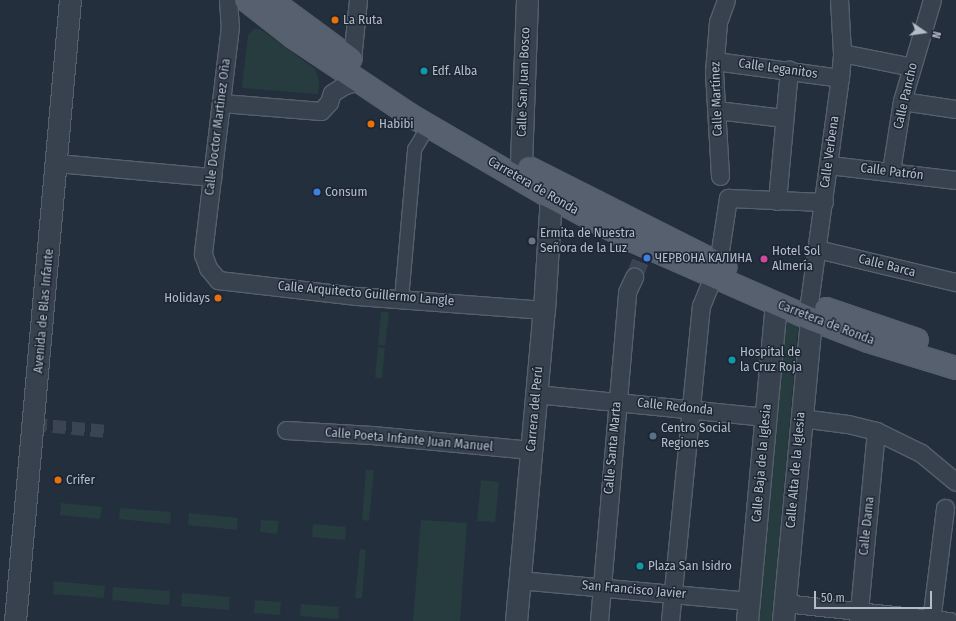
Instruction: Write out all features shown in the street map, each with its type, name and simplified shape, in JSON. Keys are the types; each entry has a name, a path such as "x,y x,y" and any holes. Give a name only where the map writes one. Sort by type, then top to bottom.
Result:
{"main road":[{"name":"Carretera de Ronda","path":"246,0 293,37 428,126 716,271 776,305 810,311"},
{"name":"Carretera de Ronda","path":"271,0 352,59 420,104 521,163 552,189"},
{"name":"Carretera de Ronda","path":"716,271 810,311 868,341 952,364"}],"street":[{"name":"Avenida de Blas Infante","path":"15,621 57,162 70,0"},
{"name":"Calle Doctor Martínez Oña","path":"204,254 230,26 228,0"},
{"path":"352,59 358,0"},
{"name":"Calle San Juan Bosco","path":"521,163 527,0"},
{"name":"Calle Martínez","path":"720,176 715,61 718,22 726,0"},
{"name":"Calle Verbena","path":"810,311 840,78 842,53 839,0"},
{"name":"Calle Pancho","path":"891,171 902,101 932,0"},
{"path":"842,53 912,67"},
{"name":"Calle Leganitos","path":"715,61 840,78"},
{"path":"777,201 783,118 789,70"},
{"path":"222,103 321,111 329,102 332,93 345,85 359,81"},
{"path":"902,101 956,109"},
{"path":"717,110 783,118"},
{"path":"401,299 414,150 428,126"},
{"path":"57,162 212,177"},
{"name":"Calle Patrón","path":"829,165 891,171 956,180"},
{"name":"Carrera del Perú","path":"516,621 544,310 552,189"},
{"path":"670,621 701,306 716,271 728,198 824,202"},
{"name":"Calle Barca","path":"817,249 956,282"},
{"name":"Calle Arquitecto Guillermo Langle","path":"204,254 208,268 218,280 401,299 544,310"},
{"name":"Calle Santa Marta","path":"599,621 627,292 634,277"},
{"name":"Calle Baja de la Iglesia","path":"748,611 776,305"},
{"name":"Calle Alta de la Iglesia","path":"783,612 810,311"},
{"name":"Calle Redonda","path":"536,394 617,400 766,417"},
{"path":"801,418 848,424 876,431 921,452 956,482"},
{"name":"Calle Poeta Infante Juan Manuel","path":"286,430 531,450"},
{"name":"Calle Dama","path":"858,616 876,431"},
{"path":"931,620 951,504"},
{"name":"San Francisco Javier","path":"519,580 672,592 748,611"},
{"path":"783,612 949,621"}],"green space":[{"path":"254,29 260,29 315,69 319,81 318,94 242,88 248,35"},
{"path":"381,312 389,312 385,345 378,345"},
{"path":"782,317 794,321 798,326 772,621 753,621"},
{"path":"378,347 385,348 382,378 375,378"},
{"path":"366,470 374,470 369,521 362,520"},
{"path":"481,480 499,482 495,522 477,521"},
{"path":"61,503 102,507 100,519 60,515"},
{"path":"120,508 171,512 170,524 119,519"},
{"path":"189,513 238,518 237,530 188,525"},
{"path":"261,520 279,521 277,534 260,532"},
{"path":"421,520 467,523 460,621 413,621"},
{"path":"313,524 346,527 345,540 312,537"},
{"path":"360,549 366,550 362,598 355,598"},
{"path":"54,581 105,586 104,598 53,594"},
{"path":"113,587 170,591 169,605 112,600"},
{"path":"182,593 230,597 229,610 181,606"},
{"path":"255,600 281,602 280,615 254,613"},
{"path":"301,604 339,607 338,619 300,616"}],"tunnel":[{"path":"634,277 646,247"},
{"path":"34,424 107,431"}],"place":[{"name":"La Ruta","path":"335,20"},
{"name":"Edf. Alba","path":"424,71"},
{"name":"Habibi","path":"371,124"},
{"name":"Consum","path":"317,192"},
{"name":"Ermita de Nuestra Señora de la Luz","path":"532,241"},
{"name":"ЧЕРВOHA KAЛИHA","path":"647,258"},
{"name":"Hotel Sol Almería","path":"764,259"},
{"name":"Holidays","path":"218,298"},
{"name":"Hospital de la Cruz Roja","path":"732,360"},
{"name":"Centro Social Regiones","path":"653,436"},
{"name":"Crifer","path":"58,480"},
{"name":"Plaza San Isidro","path":"640,566"}]}
